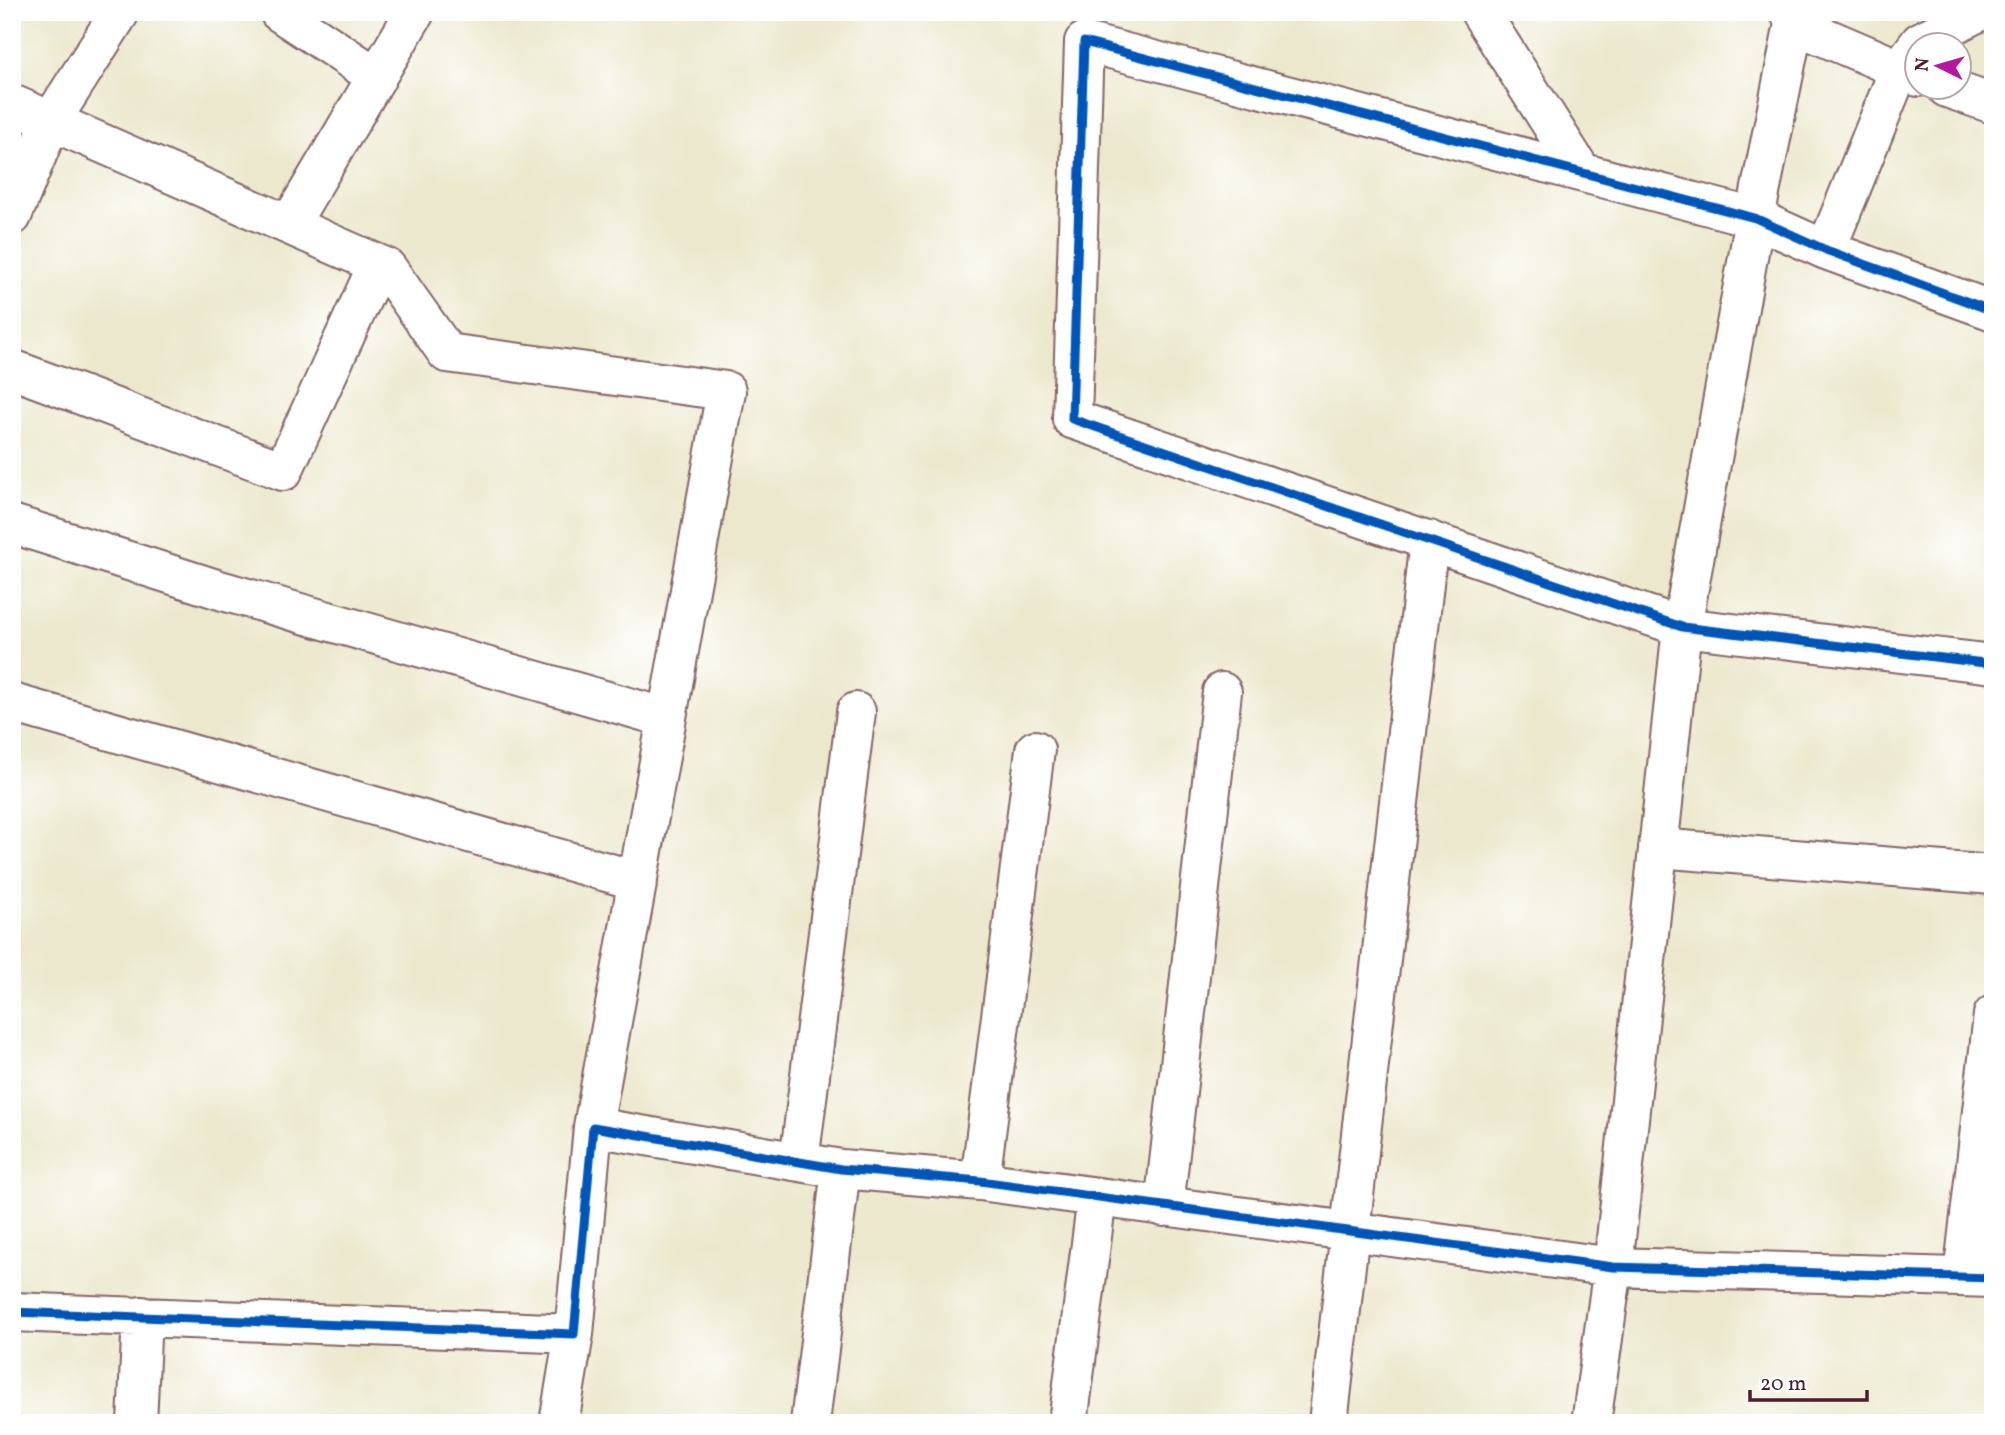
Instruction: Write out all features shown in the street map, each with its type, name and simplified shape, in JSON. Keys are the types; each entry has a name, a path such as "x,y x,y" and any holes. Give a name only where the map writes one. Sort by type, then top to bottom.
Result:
{"street":[{"path":"12,216 51,121 120,12"},
{"path":"279,12 377,77"},
{"path":"289,225 415,12"},
{"path":"1480,12 1581,171"},
{"path":"1939,32 1978,12"},
{"path":"1591,1423 1613,1267 1682,627 1792,18 1904,71"},
{"path":"1993,311 1826,250 1755,218 1084,41 1072,419 1682,627 1993,664"},
{"path":"1826,250 1904,82"},
{"path":"1974,97 1993,104"},
{"path":"12,104 387,268 447,353 726,391 593,1127 574,1334 559,1423"},
{"path":"12,369 283,471 378,264"},
{"path":"12,524 223,591 667,718"},
{"path":"1328,1423 1429,540"},
{"path":"1164,1207 1222,692"},
{"path":"12,703 638,881"},
{"path":"799,1162 856,712"},
{"path":"980,1181 1035,750"},
{"path":"1658,848 1993,876"},
{"path":"593,1127 841,1169 980,1181 1613,1267 1978,1278 1993,1015"},
{"path":"810,1423 841,1169"},
{"path":"1068,1423 1097,1197"},
{"path":"12,1311 574,1334"},
{"path":"137,1423 142,1316"}],"cycle path":[{"path":"1993,311 1826,250 1755,218 1084,42 1072,419 1682,627 1993,664"},
{"path":"12,1312 574,1334 593,1127 841,1169 980,1181 1613,1267 1993,1278"}]}
